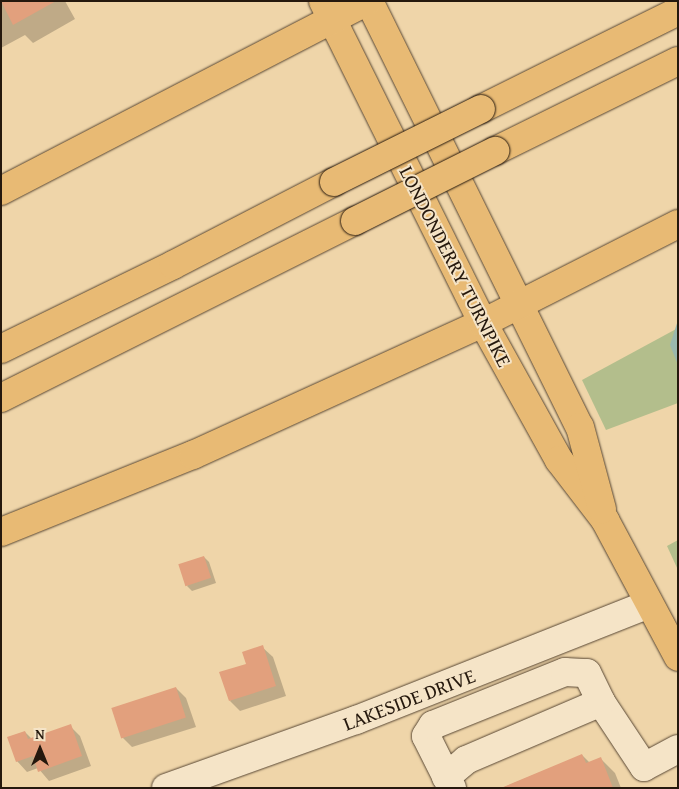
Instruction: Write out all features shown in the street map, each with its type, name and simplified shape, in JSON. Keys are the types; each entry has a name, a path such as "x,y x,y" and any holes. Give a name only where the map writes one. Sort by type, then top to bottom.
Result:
{"main road":[{"path":"1,191 328,11 368,1"},
{"name":"LONDONDERRY TURNPIKE","path":"368,1 520,303 580,427 605,520"},
{"name":"LONDONDERRY TURNPIKE","path":"328,11 482,323 559,460 605,520 678,657"},
{"path":"1,349 182,261 334,182 678,11"},
{"path":"1,398 678,61"},
{"path":"1,532 193,455 482,323 678,224"}],"street":[{"name":"LAKESIDE DRIVE","path":"166,788 356,720 649,604"},
{"path":"601,702 466,760 455,781 426,736 433,725 564,672 587,673 639,777 678,749"}],"green space":[{"path":"678,328 678,403 606,430 582,380"},
{"path":"678,540 678,570 667,546"}],"water":[{"path":"678,320 678,365 670,345"}],"building":[{"path":"1,1 56,1 13,25"},
{"path":"204,556 211,578 185,586 178,564"},
{"path":"263,645 276,686 229,701 219,672 246,664 242,652"},
{"path":"176,687 186,717 121,738 111,708"},
{"path":"71,724 82,756 38,772 33,756 16,762 7,737 25,731 28,739"},
{"path":"582,754 586,763 601,757 613,788 501,788"}]}
